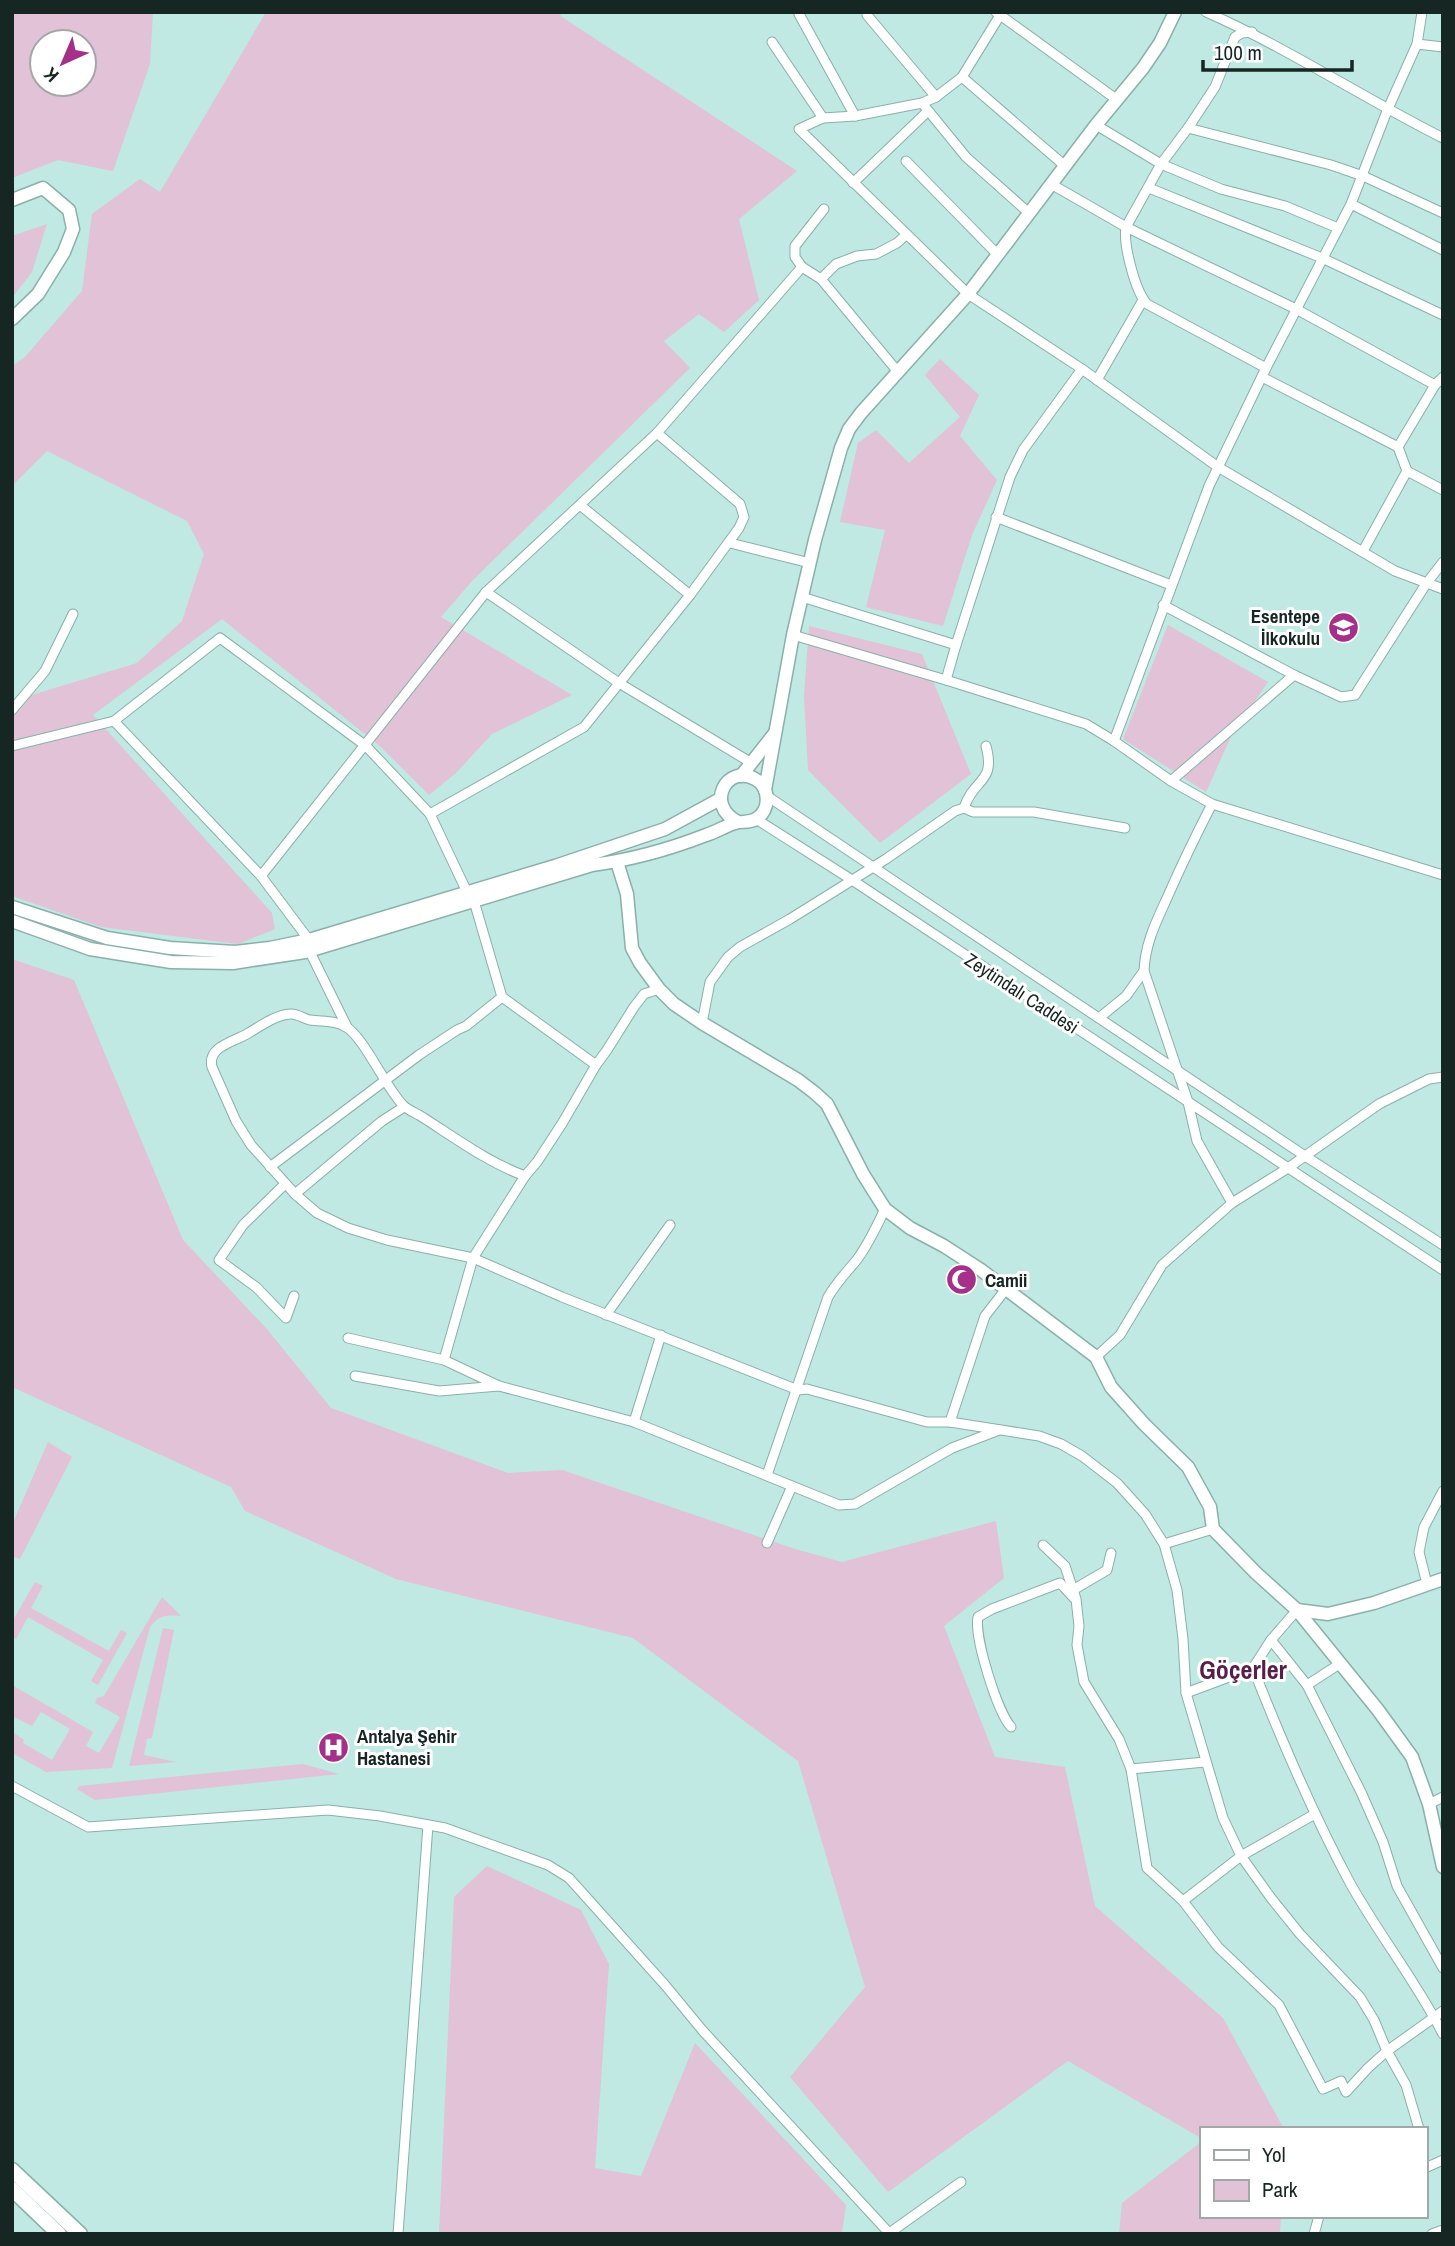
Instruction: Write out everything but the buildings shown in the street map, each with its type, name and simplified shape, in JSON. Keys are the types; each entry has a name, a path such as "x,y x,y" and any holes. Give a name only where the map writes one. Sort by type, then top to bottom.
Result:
{"main road":[{"path":"12,2170 80,2234"},
{"path":"12,2189 59,2234"}],"street":[{"path":"470,896 592,865 617,862 705,836 738,822 755,820 765,810 775,733 793,635 841,447 849,429 968,294 1152,55 1175,12"},
{"path":"1206,12 1252,32 1387,111 1443,138"},
{"path":"1114,741 1209,485 1351,204 1387,111 1417,44 1422,12"},
{"path":"1116,99 999,13 962,77 936,97 922,103 855,116 823,118 799,128 968,294 1082,369 1218,467 1395,571 1443,589"},
{"path":"799,14 855,116"},
{"path":"867,15 936,97"},
{"path":"1252,32 1235,37 1215,87 1161,164 1126,227 1125,237 1138,291 1151,307 1398,447 1408,471 1443,490"},
{"path":"772,42 823,118"},
{"path":"1417,44 1443,47"},
{"path":"962,77 1065,166"},
{"path":"922,103 965,157 1029,214"},
{"path":"853,183 928,111"},
{"path":"1096,125 1161,164 1221,189 1285,206 1338,229"},
{"path":"1188,128 1331,165 1363,176 1443,213"},
{"path":"906,161 998,255"},
{"path":"1051,184 1126,227 1296,309 1435,385"},
{"path":"12,200 43,188 69,210 73,229 64,252 38,294 12,319"},
{"path":"1149,188 1322,258 1443,315"},
{"path":"1351,204 1443,250"},
{"path":"824,209 795,246 795,257 802,267 821,279 898,372"},
{"path":"821,279 836,264 857,256 876,254 906,235"},
{"path":"261,876 486,592 657,433 802,267"},
{"path":"1097,380 1143,300"},
{"path":"946,680 1010,477 1023,450 1082,369"},
{"path":"1398,447 1435,385 1443,377"},
{"path":"430,814 584,727 730,544 744,517 740,504 657,433"},
{"path":"1363,551 1408,471"},
{"path":"580,505 690,596"},
{"path":"996,517 1171,584"},
{"path":"730,544 810,563"},
{"path":"1163,605 1294,675 1341,697 1355,695 1443,562"},
{"path":"486,592 619,683 750,762"},
{"path":"802,597 956,645"},
{"path":"12,710 45,671 74,614"},
{"path":"793,635 1086,724 1171,781 1212,804 1443,875"},
{"path":"12,746 114,721 220,638 366,746 430,814 470,896 502,997 596,1065"},
{"path":"1171,781 1294,675"},
{"path":"114,721 261,876 309,945 347,1027 358,1037 385,1082 404,1107 476,1152 526,1176"},
{"path":"741,776 775,733"},
{"path":"964,808 967,797 989,772 990,762 986,746"},
{"path":"738,822 722,809 720,799 724,786 734,777 754,778 766,793 873,866 1305,1156 1443,1245"},
{"path":"12,921 90,949 171,962 233,963 309,945 470,896 664,829 720,799"},
{"path":"1212,804 1151,933 1144,955 1144,971 1188,1102 1197,1141 1232,1203"},
{"path":"702,1023 710,982 728,957 740,947 852,880 955,811 964,808 973,812 1034,812 1125,828"},
{"name":"Zeytindalı Caddesi","path":"755,820 852,880 1443,1270"},
{"path":"617,862 627,894 632,948 659,989 674,1004 798,1080 827,1104 863,1174 886,1209 910,1228 944,1246 1006,1289 1096,1357 1111,1387 1188,1467 1210,1507 1213,1528 1256,1573 1297,1610 1412,1757 1429,1804 1443,1867"},
{"path":"12,907 107,938 170,948 234,952 309,945"},
{"path":"1099,1018 1126,996 1144,971"},
{"path":"444,1360 473,1258 644,994 659,989"},
{"path":"270,1167 419,1055 466,1026 502,997"},
{"path":"347,1027 327,1020 310,1020 291,1013 221,1046 211,1057 212,1067 236,1121 251,1145 285,1184 317,1213 348,1228 387,1240 473,1258 562,1297 798,1390 807,1389 927,1422 950,1422 1039,1436 1082,1456 1117,1483 1145,1514 1164,1544 1177,1590 1186,1693 1223,1818 1241,1856 1300,1934 1360,1997 1406,2085 1418,2127"},
{"path":"1096,1357 1120,1335 1162,1265 1232,1203 1288,1168 1379,1104 1429,1079 1443,1077"},
{"path":"295,1194 382,1121 404,1107"},
{"path":"285,1184 243,1225 219,1260 256,1287 286,1318 293,1296"},
{"path":"767,1475 828,1297 838,1279 855,1262 870,1240 886,1209"},
{"path":"606,1314 670,1224"},
{"path":"950,1422 985,1316 1006,1289"},
{"path":"634,1422 661,1335"},
{"path":"348,1338 444,1360 499,1386 634,1422 839,1506 855,1504 952,1448 1001,1430"},
{"path":"355,1376 439,1391 499,1386"},
{"path":"767,1543 792,1486"},
{"path":"1427,1584 1419,1552 1424,1527 1443,1491"},
{"path":"1164,1544 1213,1528"},
{"path":"1043,1545 1065,1566 1074,1594 1079,1626 1077,1645 1084,1682 1119,1739 1131,1769 1147,1867 1183,1901 1218,1947 1279,2005 1323,2089 1341,2081 1346,2092 1387,2051 1439,2014"},
{"path":"1074,1594 1107,1570 1111,1553"},
{"path":"1297,1610 1328,1614 1374,1604 1443,1579"},
{"path":"1011,1727 1003,1718 991,1681 978,1635 978,1616 1060,1583 1074,1594"},
{"path":"1186,1693 1253,1668 1271,1640 1297,1610"},
{"path":"1271,1640 1307,1685 1361,1792 1383,1842 1397,1886 1443,1968"},
{"path":"1307,1685 1341,1663"},
{"path":"1253,1668 1283,1746 1350,1882 1422,1995 1439,2014 1443,2034"},
{"path":"1131,1769 1205,1762"},
{"path":"12,1786 88,1827 328,1810 445,1828 548,1865 569,1878 703,2031 889,2233 961,2182"},
{"path":"1429,1804 1443,1797"},
{"path":"1183,1901 1241,1856 1315,1814"},
{"path":"398,2234 428,1825"},
{"path":"1432,2234 1443,2230"}],"green space":[{"path":"12,12 153,12 150,64 113,171 58,160 12,178"},
{"path":"266,12 559,12 562,17 797,171 739,219 759,300 724,332 699,314 664,341 690,368 473,580 441,617 572,695 492,734 456,773 429,795 382,748 222,619 93,715 272,913 275,929 238,944 101,927 12,896 12,701 137,663 182,621 204,554 187,521 47,451 12,486 12,366 24,358 82,291 92,214 140,179 160,192"},
{"path":"47,224 32,272 12,298 12,236"},
{"path":"940,359 979,395 960,436 997,480 972,535 943,626 866,607 885,530 840,522 858,443 876,430 909,463 960,417 925,375"},
{"path":"1168,625 1268,682 1233,732 1206,792 1123,739"},
{"path":"809,626 922,654 971,774 880,843 808,770 804,697"},
{"path":"12,959 74,980 183,1240 266,1328 331,1408 508,1473 562,1470 795,1549 842,1562 996,1521 1004,1578 944,1626 995,1757 1065,1767 1095,1906 1223,2018 1283,2127 1200,2127 1200,2137 1068,2061 888,2192 790,2077 865,1987 798,1761 633,1638 396,1579 245,1511 231,1487 12,1387"},
{"path":"48,1442 72,1457 20,1559 12,1556 12,1525"},
{"path":"35,1582 43,1586 31,1608 109,1651 121,1630 127,1633 98,1685 91,1681 103,1660 28,1617 16,1639 12,1637 12,1622"},
{"path":"162,1597 181,1616 163,1617 150,1627 112,1768 46,1772 12,1753 14,1733 24,1740 23,1743 52,1760 70,1729 41,1712 32,1726 12,1716 12,1685 93,1732 86,1746 99,1753 120,1717 95,1703 97,1698 104,1696"},
{"path":"163,1628 174,1630 152,1738 147,1739 144,1755 176,1762 129,1766"},
{"path":"303,1764 339,1774 95,1800 77,1789 79,1786"},
{"path":"487,1866 581,1910 609,1964 595,2168 641,2176 695,2043 846,2205 842,2232 439,2234 454,1897"},
{"path":"1200,2143 1200,2218 1281,2218 1280,2234 1119,2234 1122,2203"}],"place":[{"name":"Esentepe İlkokulu","path":"1343,627"},
{"name":"Camii","path":"962,1280"},
{"name":"Antalya Şehir Hastanesi","path":"334,1747"}],"district":[{"name":"Göçerler","path":"1243,1669"}]}
